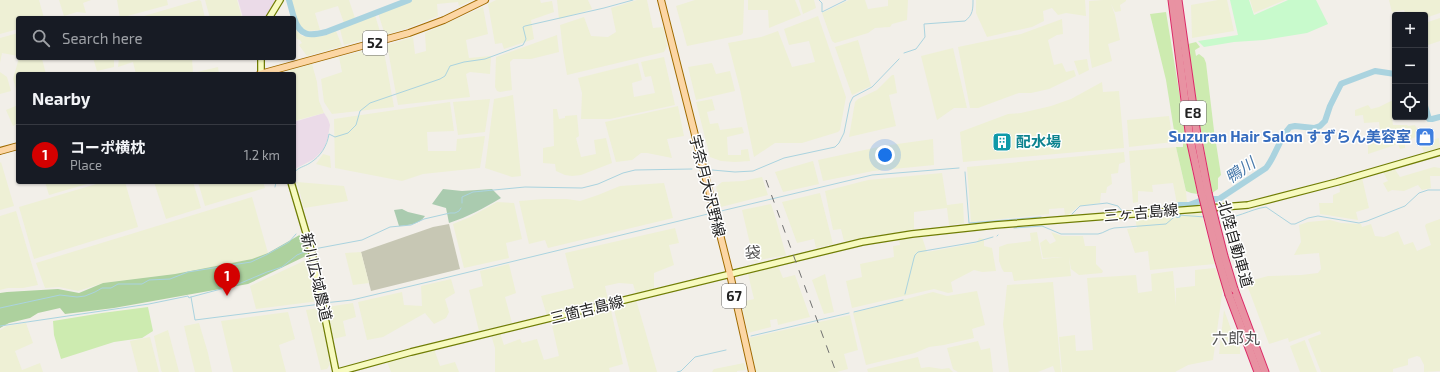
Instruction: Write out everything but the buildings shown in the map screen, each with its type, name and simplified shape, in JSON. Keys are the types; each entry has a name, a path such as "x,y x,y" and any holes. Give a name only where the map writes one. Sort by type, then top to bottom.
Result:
{"highway":[{"path":"1168,0 1179,57"},
{"name":"北陸自動車道","path":"1172,0 1190,139 1224,256 1232,292 1258,372"},
{"name":"北陸自動車道","path":"1179,0 1182,32 1205,194"},
{"name":"北陸自動車道","path":"1232,292 1265,372"}],"main road":[{"path":"270,16 280,0"},
{"name":"52","path":"268,72 409,33 444,20 485,0"},
{"name":"宇奈月大沢野線","path":"661,0 712,208 730,274 752,372"},
{"path":"261,60 261,72"},
{"path":"0,151 16,147"},
{"name":"三ヶ吉島線","path":"836,248 912,234 995,225 1248,205 1337,182 1440,152"},
{"name":"新川広域農道","path":"292,184 311,249 337,372"},
{"name":"三箇吉島線","path":"337,372 411,352 836,248"}],"shaded area":[{"path":"0,0 39,0 43,16 16,16 16,30 0,34"},
{"path":"59,0 91,0 83,3 86,13 77,12 64,16"},
{"path":"117,0 167,0 168,5 127,16 120,16"},
{"path":"199,0 201,1 205,16 144,16"},
{"path":"205,0 237,0 241,16 209,16"},
{"path":"238,0 275,0 267,16 242,16"},
{"path":"291,0 349,0 355,18 344,23 338,6 315,13 320,30 307,31 301,28 295,16"},
{"path":"413,0 473,0 459,6 458,2 437,4 438,16 385,35 378,13"},
{"path":"496,0 540,0 541,3 552,1 554,12 531,20 534,39 504,49 502,43 495,44 488,4"},
{"path":"557,0 588,0 592,9 559,19"},
{"path":"637,0 647,0 653,28 663,27 667,46 664,52 567,75 560,25 584,17 591,36 608,37 616,32 611,8"},
{"path":"695,0 744,0 743,33 741,35 687,46 676,6"},
{"path":"748,0 795,0 801,15 769,28 768,10 748,10"},
{"path":"799,0 814,0 816,8 803,14"},
{"path":"849,0 865,0 868,9 888,6 888,0 908,0 907,20 892,24 890,27 875,28 868,33 835,43 832,41 822,13"},
{"path":"976,0 1085,0 1086,16 1066,13 1058,15 1052,8 1043,11 1044,21 1032,27 987,37 976,13"},
{"path":"1126,0 1120,5 1121,11 1115,12 1111,4 1115,15 1120,40 1108,44 1112,61 1092,68 1089,50 1089,1"},
{"path":"1218,0 1227,0 1234,31 1192,38 1191,5"},
{"path":"1250,0 1285,0 1254,13"},
{"path":"1389,0 1440,0 1440,13 1428,17 1428,12 1405,12 1404,10 1392,12"},
{"path":"483,7 488,34 466,40 469,58 491,56 490,74 470,72 466,74 470,97 398,105 387,45 413,37 415,54 426,51 425,33"},
{"path":"375,15 381,35 344,45 340,29"},
{"path":"818,16 846,97 840,130 838,132 802,143 775,143 754,157 740,89 728,43 761,37 778,31 792,67 815,62 809,41 789,45 784,29"},
{"path":"1440,18 1440,41 1428,45 1428,22"},
{"path":"1062,19 1063,34 1057,35 1048,40 1054,65 1062,63 1066,72 1074,70 1076,76 1049,89 1031,93 1019,93 978,108 970,108 958,47 1021,34"},
{"path":"296,30 302,36 312,37 323,36 336,31 342,46 307,56 299,45 302,43 297,39"},
{"path":"16,34 16,56 2,53 0,63 0,38"},
{"path":"557,35 559,52 531,59 513,59 510,62 512,90 497,91 495,87 496,57"},
{"path":"858,40 871,86 852,95 835,47"},
{"path":"383,46 394,107 332,114 324,102 321,79 342,72 339,57"},
{"path":"953,48 967,108 954,108 937,120 921,56"},
{"path":"664,57 675,105 610,119 581,119 582,93 578,78 638,63 642,80 632,83 634,97 655,93 651,76 645,77 641,62"},
{"path":"1087,59 1089,70 1079,75 1074,61"},
{"path":"18,60 42,60 45,72 16,72 16,89 13,79"},
{"path":"94,60 114,60 114,67 97,71"},
{"path":"119,60 192,60 193,72 136,72 133,62 118,67"},
{"path":"712,63 716,74 730,71 735,91 696,100 688,67"},
{"path":"312,64 317,82 319,101 324,113 296,120 296,72 287,71"},
{"path":"218,67 219,72 197,72"},
{"path":"0,72 7,77 11,91 0,94"},
{"path":"892,75 894,75 897,93 889,95 896,126 849,137 855,102 877,90"},
{"path":"1102,82 1103,92 1119,91 1124,148 963,162 960,132 1008,114 1021,113 1051,106 1071,99"},
{"path":"513,95 521,176 512,177 485,168 494,99"},
{"path":"490,99 485,132 458,135 453,102"},
{"path":"712,99 715,110 707,112 710,124 718,123 720,130 742,127 744,133 727,137 728,155 741,155 741,150 748,149 750,161 721,161 710,157 696,102"},
{"path":"1392,100 1393,125 1415,125 1419,133 1416,137 1405,141 1405,148 1400,149 1398,144 1368,154 1368,141 1381,138 1386,134 1386,131 1380,130 1379,122 1364,123 1363,115 1355,116 1355,110 1368,105 1371,109"},
{"path":"450,102 454,131 427,132 428,151 456,151 457,139 485,136 480,168 423,174 402,181 335,168 334,119"},
{"path":"16,106 16,124 13,126 6,110"},
{"path":"678,106 684,136 667,139 672,158 641,153 632,160 616,162 605,122"},
{"path":"553,109 557,109 559,119 565,118 565,116 577,115 579,136 576,138 581,157 596,154 594,140 606,138 612,163 581,175 572,176 556,171 555,164 543,163 543,148 554,146"},
{"path":"324,113 330,125 324,149 314,159 296,168 296,121"},
{"path":"1169,116 1173,142 1129,147 1127,120"},
{"path":"1439,138 1440,148 1424,152 1420,143"},
{"path":"933,139 934,165 873,171 823,181 818,160 883,146"},
{"path":"1176,147 1187,202 1177,204 1173,183 1152,185 1153,192 1138,191 1138,202 1133,203 1129,151"},
{"path":"1124,152 1125,162 1119,164 1118,173 1111,174 1112,184 1107,187 1106,193 1101,193 1100,203 1079,206 1068,215 1065,215 1064,208 1049,209 1049,214 971,222 967,167"},
{"path":"323,154 330,156 331,168 316,164"},
{"path":"813,161 819,184 783,192 775,172"},
{"path":"1,162 14,206 0,210 0,163"},
{"path":"1434,167 1440,168 1440,176 1430,176 1431,188 1422,190 1418,185 1404,191 1392,190 1388,192 1383,183 1388,181 1383,172 1394,168 1400,177"},
{"path":"942,173 947,205 963,203 964,223 949,225 947,208 914,212 914,230 844,241 841,229 833,230 825,191 868,180"},
{"path":"762,177 768,195 721,207 716,187 722,182 743,181"},
{"path":"1362,178 1369,208 1356,212 1358,220 1320,214 1319,203 1333,203 1333,195 1340,192 1339,185"},
{"path":"297,182 344,186 348,201 304,208"},
{"path":"664,183 673,218 548,248 545,240 529,244 519,201 567,199 580,201 620,186"},
{"path":"46,184 87,184 49,195"},
{"path":"96,184 126,184 138,227 34,259 19,207"},
{"path":"155,184 194,184 201,208 166,219"},
{"path":"199,184 264,184 265,188 205,206"},
{"path":"820,193 833,244 816,248 814,239 797,243 782,202"},
{"path":"252,197 268,253 252,259 175,274 103,283 78,291 59,287 45,288 36,263"},
{"path":"497,202 514,203 522,239 506,243 509,258 464,268 453,224 470,217"},
{"path":"771,204 786,255 754,261 742,210"},
{"path":"16,211 38,285 0,290 0,216"},
{"path":"1190,213 1201,213 1215,264 1150,270 1148,251 1135,253 1127,229 1137,228 1135,217 1173,214 1177,218"},
{"path":"1440,219 1440,371 1424,372 1424,365 1420,357 1417,356 1408,359 1408,365 1393,369 1393,372 1321,372 1308,339 1321,334 1320,331 1289,342 1288,338 1269,344 1246,282 1268,276 1318,273 1321,269 1319,253 1294,255 1301,242 1299,225 1308,222 1330,220 1341,223 1361,224 1362,227 1371,224 1375,236 1384,237 1398,231 1404,245 1413,242 1417,251 1431,245 1425,226 1426,224"},
{"path":"449,224 460,269 371,291 361,252 433,227"},
{"path":"675,228 679,243 669,245 674,265 654,273 654,290 636,294 633,284 619,283 605,286 608,300 547,316 541,296 574,288 565,253"},
{"path":"1037,232 1042,259 1063,257 1043,258 1040,243 1046,239 1050,244 1056,241 1051,232 1062,236 1083,236 1085,246 1096,246 1096,264 1103,271 1102,273 1079,275 1071,269 1069,257 1071,276 1014,281 1012,272 1004,272 1002,269 999,261 999,247 1007,244 1031,241 1030,233"},
{"path":"922,237 927,252 977,243 979,238 984,239 984,246 992,248 996,271 982,272 974,270 951,282 953,292 948,293 934,289 852,308 846,281 862,277 860,264 894,257 893,246 900,245 899,240"},
{"path":"361,252 369,283 353,285 345,253"},
{"path":"310,258 319,301 256,309 250,286"},
{"path":"509,264 516,293 505,297 512,323 479,331 469,290 483,286 480,271"},
{"path":"778,266 783,278 795,275 810,317 778,325 777,319 770,320 771,327 748,333 741,302 754,299 748,274"},
{"path":"1215,268 1223,287 1213,360 1188,365 1175,372 1062,372 1059,337 1075,335 1076,351 1093,350 1087,278 1136,275 1138,293 1152,291 1151,274 1173,271 1176,306 1176,288 1195,286 1195,270"},
{"path":"825,274 834,312 824,314 812,280"},
{"path":"451,279 455,293 445,299 449,312 446,318 434,324 425,313 383,337 367,340 358,302 402,292 404,305 422,306 421,286"},
{"path":"1053,282 1061,372 1055,372 1053,366 1038,372 1009,372 1003,324 1007,285"},
{"path":"977,291 985,325 972,329 974,338 929,347 915,353 866,365 853,313 933,292 947,296"},
{"path":"636,300 657,372 630,372 613,306"},
{"path":"353,303 356,317 343,321 346,336 333,339 327,307"},
{"path":"610,306 623,364 609,368 610,372 495,372 495,348 491,335 500,333 504,345 520,339 522,343 537,339 544,360 559,356 551,321"},
{"path":"320,308 330,364 327,369 321,370 306,310"},
{"path":"1224,310 1234,337 1240,342 1240,354 1219,354"},
{"path":"288,312 295,339 279,345 286,372 233,372 221,321"},
{"path":"850,315 858,350 844,354 848,369 837,372 756,372 749,338"},
{"path":"26,323 33,343 15,351 22,370 40,363 43,372 0,372 0,330 7,326"},
{"path":"199,323 212,372 195,372 184,326"},
{"path":"168,330 179,372 162,372 161,370 154,336"},
{"path":"150,337 159,372 138,372 130,341"},
{"path":"1305,340 1317,372 1300,372 1290,346"},
{"path":"978,341 981,350 990,348 993,372 958,372 953,369 947,348"},
{"path":"434,349 440,366 455,362 459,372 391,372 387,362"},
{"path":"918,357 921,368 949,368 953,372 868,372 867,369"},
{"path":"744,363 746,370 737,372 712,372 714,369"}],"green space":[{"path":"1230,0 1249,0 1254,15 1288,0 1316,0 1328,24 1307,33 1204,47 1198,41 1238,35"},
{"path":"1166,12 1192,170 1198,194 1186,191 1176,147 1183,147 1183,143 1176,143 1166,80 1150,14"},
{"path":"1196,42 1200,47 1195,50 1196,56 1199,54 1204,58 1206,63 1215,139 1211,140 1211,144 1216,143 1221,175 1218,178 1218,189 1212,193 1188,44"},
{"path":"443,189 462,191 492,189 501,198 476,212 449,223 446,208 432,204"},
{"path":"402,209 425,216 417,223 399,226 394,210"},
{"path":"303,233 308,255 248,284 114,308 65,314 60,308 38,313 30,318 9,323 0,328 0,293 58,289 79,293 103,283 175,274 252,259 268,253"},
{"path":"148,307 153,331 142,338 114,342 61,359 54,335 53,321"}],"waterway":[{"path":"289,0 293,16"},
{"path":"296,24 299,29 306,34 326,32 409,0"},
{"path":"296,170 314,160 320,154 327,143 329,134 335,137 348,133 356,125 360,111 370,103 440,79 445,76 450,66 485,59 523,45 526,39 523,27 525,26 633,0"},
{"path":"819,0 822,3 822,12 846,0"},
{"path":"904,53 916,49 925,37 924,24 965,21 972,12 973,0"},
{"path":"712,170 735,172 753,171 784,158 835,147 839,143 844,133 850,103 853,97 872,87 899,59"},
{"name":"鴨川","path":"1178,215 1179,205 1189,205 1205,199 1219,199 1266,168 1290,127 1295,126 1314,128 1320,126 1325,121 1330,106 1341,84 1375,71 1392,74"},
{"name":"鴨川","path":"1428,116 1429,119 1440,117"},
{"path":"717,212 872,175 959,168"},
{"path":"462,203 462,197 473,192 525,187 582,188 598,184 623,173 635,170 692,169"},
{"path":"965,172 969,223 1041,217"},
{"path":"1218,218 1236,216 1266,207 1291,224 1318,216 1359,223 1405,206 1419,193 1428,190 1440,190"},
{"path":"1072,214 1080,206 1107,203 1118,206 1123,212"},
{"path":"314,249 362,240 390,227 411,225 424,219 455,213 461,208"},
{"path":"324,303 352,300 712,213"},
{"path":"1014,228 1042,226 1061,234 1098,234 1114,228 1166,224 1178,215 1205,217"},
{"path":"0,308 60,295 77,297 85,296 102,288 111,288 118,284 142,284 149,280 170,279 188,272 251,262 289,242 296,234"},
{"path":"905,294 914,258 918,252 976,242 993,237"},
{"path":"0,326 149,304 188,296 189,298 236,285 282,267 297,255 309,250"},
{"path":"191,297 195,320 321,304"},
{"path":"854,312 903,300"},
{"path":"751,336 849,313"},
{"path":"677,372 681,371 695,357 726,350"}],"railway":[{"path":"766,180 836,372"}],"place":[{"name":"Suzuran Hair Salon すずらん美容室","path":"1425,137"},
{"name":"配水場","path":"1002,142"},
{"name":"コーポ横枕","path":"227,296"}],"district":[{"name":"袋","path":"753,252"},
{"name":"六郎丸","path":"1236,338"}]}
